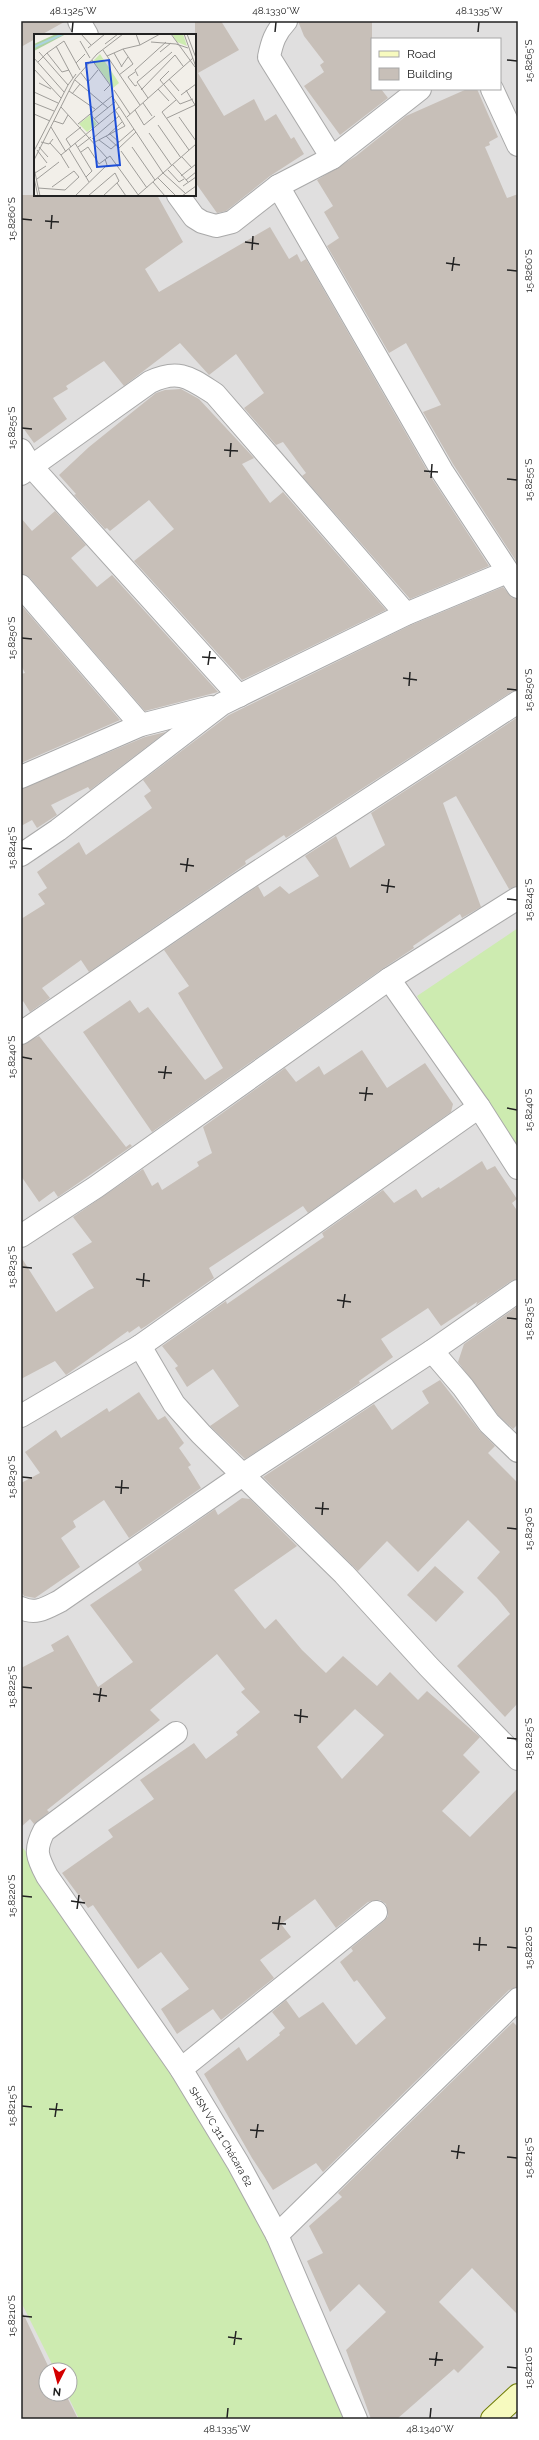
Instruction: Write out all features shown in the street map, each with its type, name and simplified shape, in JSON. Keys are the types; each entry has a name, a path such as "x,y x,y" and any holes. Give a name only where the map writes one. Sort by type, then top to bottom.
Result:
{"main road":[{"path":"492,2419 518,2396"}],"street":[{"path":"80,21 86,34"},
{"path":"286,21 277,31 272,41 270,57 332,158"},
{"path":"179,196 194,217 202,222 216,226 232,222 278,186 332,158 419,90"},
{"path":"492,90 518,145"},
{"path":"21,777 141,725 231,700 406,614 512,579 442,471 278,186"},
{"path":"231,700 24,464 150,382 166,374 182,375 215,394 406,614"},
{"path":"21,586 141,725"},
{"path":"21,855 58,830 231,700"},
{"path":"21,1033 239,884 518,702"},
{"path":"21,1236 96,1187 389,979 518,898"},
{"path":"389,979 479,1107 518,1168"},
{"path":"21,1416 140,1346 479,1107"},
{"path":"21,1608 30,1612 43,1610 60,1601 244,1474 432,1351 518,1291"},
{"path":"140,1346 174,1404 201,1434 244,1474 344,1574 428,1666 518,1759"},
{"path":"432,1351 463,1386 489,1423 518,1451"},
{"name":"SHSN VC 311 Chácara 62","path":"176,1733 44,1831 38,1843 37,1852 39,1860 47,1876 182,2069 238,2163 277,2235 356,2419"},
{"path":"182,2069 376,1912"},
{"path":"277,2235 518,1999"}],"shaded area":[{"path":"21,21 518,21 518,2419 21,2419"}],"green space":[{"path":"518,928 518,1153 442,1041 417,996"},
{"path":"21,1846 47,1876 277,2235 356,2419 79,2419 71,2402 78,2402 78,2362 51,2362 21,2302"}],"building":[{"path":"21,21 66,21 43,34 34,34 34,40 21,47"},
{"path":"195,21 221,21 239,50 198,73 224,116 254,99 265,121 276,114 291,139 294,137 304,154 270,176 226,211 217,213 196,183"},
{"path":"298,21 372,21 371,90 382,90 388,98 340,135 304,86 324,72 320,65 324,62 304,36"},
{"path":"465,90 477,90 498,137 489,142 490,145 485,147 507,198 518,194 518,564 453,464 423,412 441,405 406,343 389,353 327,246 339,238 324,212 333,206 317,180 356,156 406,116"},
{"path":"21,195 158,196 183,242 145,269 159,292 270,227 289,259 297,254 301,262 306,259 431,477 489,566 410,599 302,476 306,473 283,442 276,445 244,408 264,393 236,354 209,375 180,343 124,386 104,361 66,386 68,389 53,398 67,419 34,443 21,425"},
{"path":"181,389 199,399 254,458 242,464 270,503 283,492 386,610 242,680 134,561 174,529 149,500 110,531 107,528 105,529 74,495 76,494 59,475 89,447 156,393 165,390"},
{"path":"55,511 86,545 71,558 97,587 112,575 218,692 145,711 30,578 21,574 21,518 32,531"},
{"path":"503,587 512,598 518,599 518,690 511,692 286,838 284,835 245,861 246,864 89,972 81,960 42,988 50,998 30,1012 23,1001 21,1003 21,919 45,904 38,894 47,888 37,872 79,842 86,855 152,808 144,796 151,791 143,780 229,715 411,625"},
{"path":"21,605 120,720 21,763 21,674 25,673 21,665"},
{"path":"518,717 518,886 509,889 456,796 443,803 481,907 462,918 460,914 413,946 414,948 382,969 152,1132 83,1032 130,1000 139,1013 148,1007 205,1080 223,1068 178,993 189,986 164,950 258,886 264,897 280,886 289,894 319,876 305,856 336,836 350,868 385,845 371,813"},
{"path":"166,732 90,790 88,787 51,805 57,815 37,828 32,820 21,826 21,789 145,737"},
{"path":"39,1036 126,1147 130,1144 132,1146 58,1197 54,1191 39,1202 21,1176 21,1045"},
{"path":"362,1050 387,1088 425,1063 453,1104 451,1112 308,1213 303,1206 209,1268 214,1278 146,1326 141,1329 139,1326 129,1333 128,1331 66,1375 55,1361 21,1379 21,1257 56,1312 94,1288 72,1254 92,1242 73,1217 143,1169 152,1186 158,1182 162,1190 199,1166 197,1162 212,1153 203,1127 285,1068 296,1082 319,1066 324,1075"},
{"path":"482,1161 487,1170 495,1166 517,1199 512,1203 518,1212 518,1279 511,1281 476,1305 477,1302 441,1326 428,1308 381,1339 393,1357 359,1381 360,1383 245,1459 210,1426 239,1406 213,1369 187,1387 175,1368 178,1366 162,1346 226,1301 227,1304 324,1237 322,1233 383,1190 394,1203 416,1189 422,1198 439,1187 440,1189"},
{"path":"518,1306 518,1424 513,1429 498,1415 458,1362 464,1344"},
{"path":"440,1380 479,1430 495,1446 488,1453 518,1483 518,1703 505,1717 457,1666 510,1614 497,1598 477,1578 500,1552 468,1520 418,1572 387,1541 358,1571 263,1477 374,1404 392,1430 429,1403 422,1391"},
{"path":"139,1392 158,1420 165,1416 184,1443 179,1448 191,1465 188,1467 201,1488 129,1538 104,1500 73,1521 76,1527 61,1538 80,1567 35,1598 24,1596 21,1591 21,1483 40,1473 25,1452 56,1430 61,1438 107,1408 109,1412"},
{"path":"242,1498 250,1499 297,1546 234,1590 265,1629 276,1619 302,1650 326,1673 343,1656 377,1686 390,1672 418,1700 427,1691 480,1737 463,1755 480,1772 442,1811 470,1837 518,1788 518,1987 509,1990 323,2172 316,2163 273,2190 252,2158 204,2074 239,2047 247,2061 280,2035 279,2033 285,2028 272,2012 286,2000 299,2018 323,2002 356,2045 386,2018 357,1980 354,1982 340,1962 353,1951 351,1948 388,1916 386,1904 380,1900 368,1902 336,1928 315,1899 281,1924 291,1937 260,1960 274,1978 221,2020 213,2009 177,2034 161,2009 189,1989 161,1952 138,1969 93,1905 88,1908 62,1873 113,1837 108,1830 154,1799 140,1780 194,1743 206,1759 238,1735 236,1732 260,1712 241,1692 245,1689 217,1654 150,1710 160,1720 47,1810 49,1812 34,1824 30,1819 21,1827 21,1668 54,1651 51,1645 68,1635 98,1687 133,1662 90,1605 142,1570 138,1563 215,1509 218,1515","holes":["355,1709 384,1735 342,1779 317,1747"]},
{"path":"435,1566 464,1592 436,1622 407,1595"},
{"path":"513,2022 518,2027 518,2315 472,2268 439,2302 484,2347 458,2373 454,2369 397,2419 371,2419 346,2350 386,2312 359,2284 330,2312 307,2261 323,2253 309,2226 342,2197 338,2193"},
{"path":"21,2309 46,2362 38,2362 38,2402 70,2402 78,2419 21,2419"}]}
